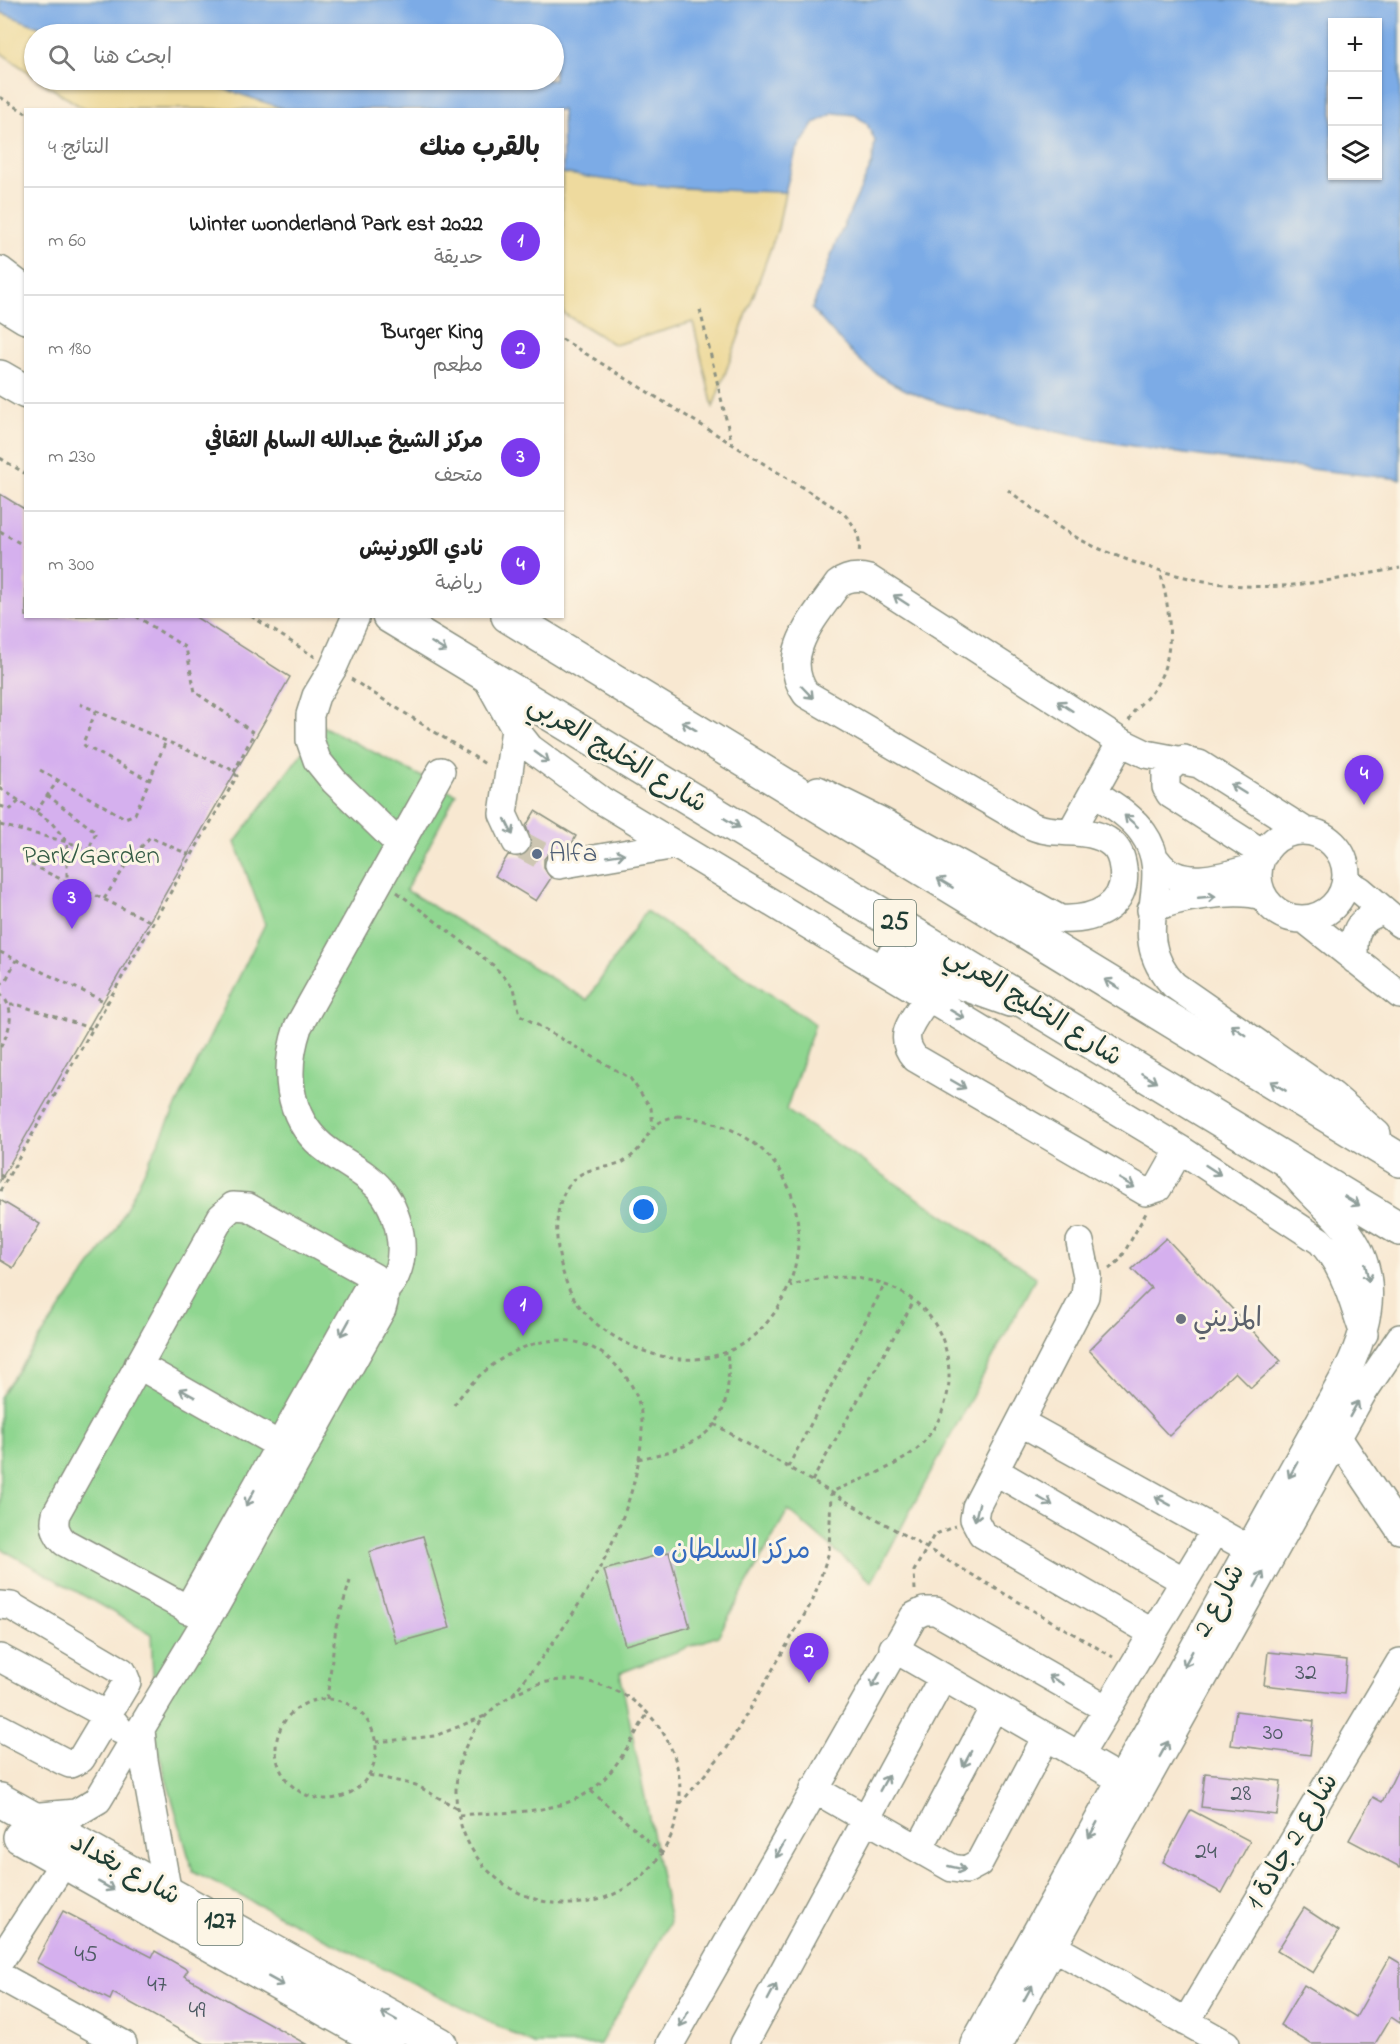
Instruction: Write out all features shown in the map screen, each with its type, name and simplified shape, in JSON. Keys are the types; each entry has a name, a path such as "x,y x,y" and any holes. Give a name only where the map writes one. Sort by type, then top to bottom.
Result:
{"main road":[{"path":"0,301 24,316"},
{"path":"0,377 24,392"},
{"name":"شارع الخليج العربي","path":"392,618 1400,1229"},
{"name":"25","path":"511,618 1400,1157"},
{"name":"شارع بغداد","path":"0,1800 15,1821 64,1862 351,2035 387,2044"},
{"name":"شارع بغداد","path":"15,1821 168,1894 440,2044"}],"street":[{"path":"0,270 24,288"},
{"path":"732,752 881,821 1060,919 1076,920 1093,916 1114,904 1120,896 1124,874 1118,852 1113,844 1096,836 1047,831 1032,826 806,694 796,674 795,658 798,645 838,584 857,577 869,579 1121,742 1155,756 1184,759 1199,764 1305,831 1320,835 1336,848 1346,868 1346,882 1335,904 1326,912 1304,919"},
{"path":"355,618 333,668 316,696 310,715 310,740 317,760 334,781 400,845"},
{"path":"485,675 515,729 530,748 601,800 1180,1149 1320,1241 1333,1254 1342,1269 1364,1334"},
{"path":"515,729 503,814 516,842"},
{"path":"1071,832 1121,742"},
{"path":"1184,759 1176,762 1166,772 1166,787 1170,794 1231,833 1261,860"},
{"path":"199,1611 64,1542 55,1530 56,1515 221,1217 233,1206 248,1207 379,1284 393,1284 399,1272 401,1255 400,1238 390,1206 369,1179 321,1145 307,1129 290,1090 288,1069 291,1048 298,1028 441,771"},
{"path":"1093,792 1139,827 1157,861 1170,875 1188,880 1261,860 1281,836 1305,831"},
{"path":"1231,833 1263,826 1278,814"},
{"path":"559,865 676,845"},
{"path":"1261,860 1260,887 1264,897"},
{"path":"1157,861 1151,910 1153,952 1164,975 1174,985 1332,1095 1400,1157"},
{"path":"1346,882 1360,890 1392,917"},
{"path":"753,891 923,972 1053,1019"},
{"path":"1151,910 1181,899 1251,892 1264,897 1281,913 1304,919 1400,995"},
{"path":"1355,960 1353,939 1367,917 1392,917"},
{"path":"928,997 908,1028 905,1038 906,1048 915,1059 1135,1188 1146,1192 1158,1188 1180,1149"},
{"name":"شارع 2","path":"974,2044 1043,1942 1326,1443 1364,1334 1370,1306 1370,1291 1359,1249 1342,1225 1306,1189 1283,1160"},
{"path":"1080,1242 1088,1286 1085,1296 976,1507 974,1519 982,1534 1153,1633"},
{"path":"15,1821 76,1813 98,1800 136,1737 279,1445 379,1284"},
{"path":"199,1611 382,1309 379,1284"},
{"name":"شارع 2","path":"1130,1785 1249,1549 1400,1338"},
{"path":"138,1365 279,1445"},
{"path":"1020,1422 1249,1549"},
{"path":"1326,1443 1400,1530"},
{"path":"995,1471 1184,1581"},
{"path":"1079,1756 1215,1530"},
{"path":"0,1605 11,1606 123,1672 127,1682 109,1716 81,1759 70,1764 0,1728"},
{"path":"670,2044 910,1619 918,1613 930,1610 942,1614 1107,1709"},
{"path":"893,1648 1130,1785"},
{"path":"0,1658 109,1716 136,1737 168,1894"},
{"name":"شارع 2 جادة 1","path":"1186,2022 1400,1662"},
{"path":"744,2044 864,1818 943,1677"},
{"path":"919,1849 994,1707"},
{"path":"814,1790 959,1870 973,1868 979,1863 1046,1737"},
{"path":"0,1961 64,1862"},
{"path":"1043,1942 1226,2044"},
{"name":"شارع 2","path":"999,2044 1043,1942"},
{"path":"0,1976 123,2044"}],"path":[{"path":"0,97 24,112"},
{"path":"700,310 732,444"},
{"path":"564,340 842,512 855,525 861,540 857,577"},
{"path":"1,460 24,473"},
{"path":"1008,490 1049,521 1099,549 1160,570 1222,584 1282,586 1400,568"},
{"path":"0,531 24,546"},
{"path":"1121,742 1133,709 1151,693 1166,668 1171,624 1160,570"},
{"path":"139,618 186,648 195,692 255,733 234,772"},
{"path":"254,618 507,778"},
{"path":"0,1191 237,776 234,772 80,704"},
{"path":"96,711 83,743 85,746 150,780"},
{"path":"40,770 125,818 135,814 166,741"},
{"path":"36,812 58,780"},
{"path":"0,788 51,822 67,842 67,882"},
{"path":"47,795 96,832 89,849"},
{"path":"0,806 10,809 19,801"},
{"path":"0,825 67,842 128,862"},
{"path":"104,899 128,862 150,837 192,856"},
{"path":"31,865 154,923"},
{"path":"392,887 493,965 514,988 520,1015 630,1078 651,1108 653,1126"},
{"path":"0,952 108,1003"},
{"path":"0,984 7,978 16,960"},
{"path":"0,993 10,1005 7,1033 0,1048"},
{"path":"10,1005 19,1005 93,1029"},
{"path":"678,1116 715,1122 747,1139 774,1164 792,1196 797,1214 799,1251 790,1287 771,1318 758,1331 727,1351 698,1357 669,1357 632,1346 615,1337 585,1312 564,1280 558,1261 557,1242 558,1218 566,1190 583,1173 614,1167 631,1157 653,1126 660,1120 678,1116"},
{"path":"0,1174 7,1179"},
{"path":"1088,1286 1120,1260 1144,1220 1152,1191"},
{"path":"790,1287 821,1277 837,1276 870,1279 885,1284 914,1301 935,1326 947,1356 948,1388 939,1419 931,1433 908,1456 831,1492"},
{"path":"788,1467 885,1284"},
{"path":"812,1481 914,1301"},
{"path":"454,1405 475,1379 516,1350 547,1341 579,1343 611,1361 634,1389 642,1416 638,1459 621,1517 590,1584 553,1643 512,1695 487,1715 468,1742 457,1783 459,1815 470,1846 491,1872 518,1891 549,1901 582,1902 614,1893 642,1875 662,1853 671,1836 680,1804 678,1771 668,1739 648,1713 622,1694 591,1683 559,1680 527,1688 512,1695"},
{"path":"638,1459 666,1453 693,1443 714,1424 726,1401 729,1388 727,1351"},
{"path":"714,1424 1115,1658"},
{"path":"680,1804 727,1748 813,1600 829,1552 831,1492"},
{"path":"918,1613 914,1571 926,1548 934,1535 974,1519"},
{"path":"327,1700 332,1643 350,1581"},
{"path":"327,1700 350,1705 359,1712 373,1730 376,1742 376,1753 369,1775 353,1791 332,1799 309,1796 290,1783 278,1763 277,1740 287,1719 304,1704 327,1700"},
{"path":"459,1815 558,1806 591,1791 612,1770 648,1713"},
{"path":"376,1742 435,1736 487,1715"},
{"path":"369,1775 416,1785 458,1808"},
{"path":"591,1791 662,1853"}],"green space":[{"path":"322,726 456,794 406,890 587,1000 646,911 815,1024 786,1110 1036,1277 872,1582 788,1510 718,1636 620,1673 670,1922 600,2044 534,2044 193,1872 156,1743 151,1634 0,1548 0,1396 116,1229 265,924 235,842"}],"sand":[{"path":"0,12 32,24 24,24 24,69 0,52"},
{"path":"55,90 227,90 282,108 82,108"},
{"path":"564,173 677,188 785,192 778,228 713,407 693,322 615,345 564,314"}],"water":[{"path":"0,0 1400,0 1400,479 1212,458 1072,435 957,408 908,391 880,376 849,350 812,309 835,245 872,164 875,141 867,124 855,115 834,113 815,123 796,151 785,192 701,189 564,173 564,108 282,108 227,90 564,90 564,24 32,24 0,12"}],"building":[{"path":"0,494 24,509 24,618 197,618 290,677 0,1181"},
{"name":"Alfa","path":"535,811 576,836 570,847 549,853 544,859 544,868 551,878 536,901 495,876 508,855 522,856 529,851 532,843 526,826"},
{"path":"0,1200 40,1224 13,1268 0,1260"},
{"name":"المزيني","path":"1166,1238 1281,1361 1251,1388 1235,1372 1169,1436 1089,1350 1151,1288 1132,1269"},
{"path":"423,1536 450,1628 396,1643 369,1552"},
{"path":"669,1552 690,1627 625,1645 604,1570"},
{"path":"1268,1652 1347,1660 1344,1694 1264,1685"},
{"path":"1236,1711 1314,1721 1310,1755 1231,1745"},
{"path":"1400,1765 1400,1867 1349,1840 1373,1797 1382,1802"},
{"path":"1205,1773 1281,1781 1277,1815 1201,1807"},
{"path":"1191,1810 1250,1841 1222,1893 1163,1862"},
{"path":"1304,1908 1339,1931 1313,1973 1277,1951"},
{"path":"63,1911 152,1957 155,1951 188,1970 184,1976 306,2044 205,2044 113,1993 110,2000 36,1962"},
{"path":"1390,1957 1400,1963 1400,2023 1391,2017 1375,2044 1311,2044 1280,2025 1304,1985 1356,2017"}],"tunnel":[{"path":"516,842 559,865"}],"place":[{"name":"نادي الكورنيش","path":"1364,805"},
{"name":"Alfa","path":"537,854"},
{"name":"مركز الشيخ عبدالله السالم الثقافي","path":"72,929"},
{"name":"المزيني","path":"1181,1319"},
{"name":"Winter wonderland Park est 2022","path":"523,1336"},
{"name":"مركز السلطان","path":"659,1551"},
{"name":"Burger King","path":"809,1683"}],"park label":[{"name":"Park/Garden","path":"91,856"}]}
